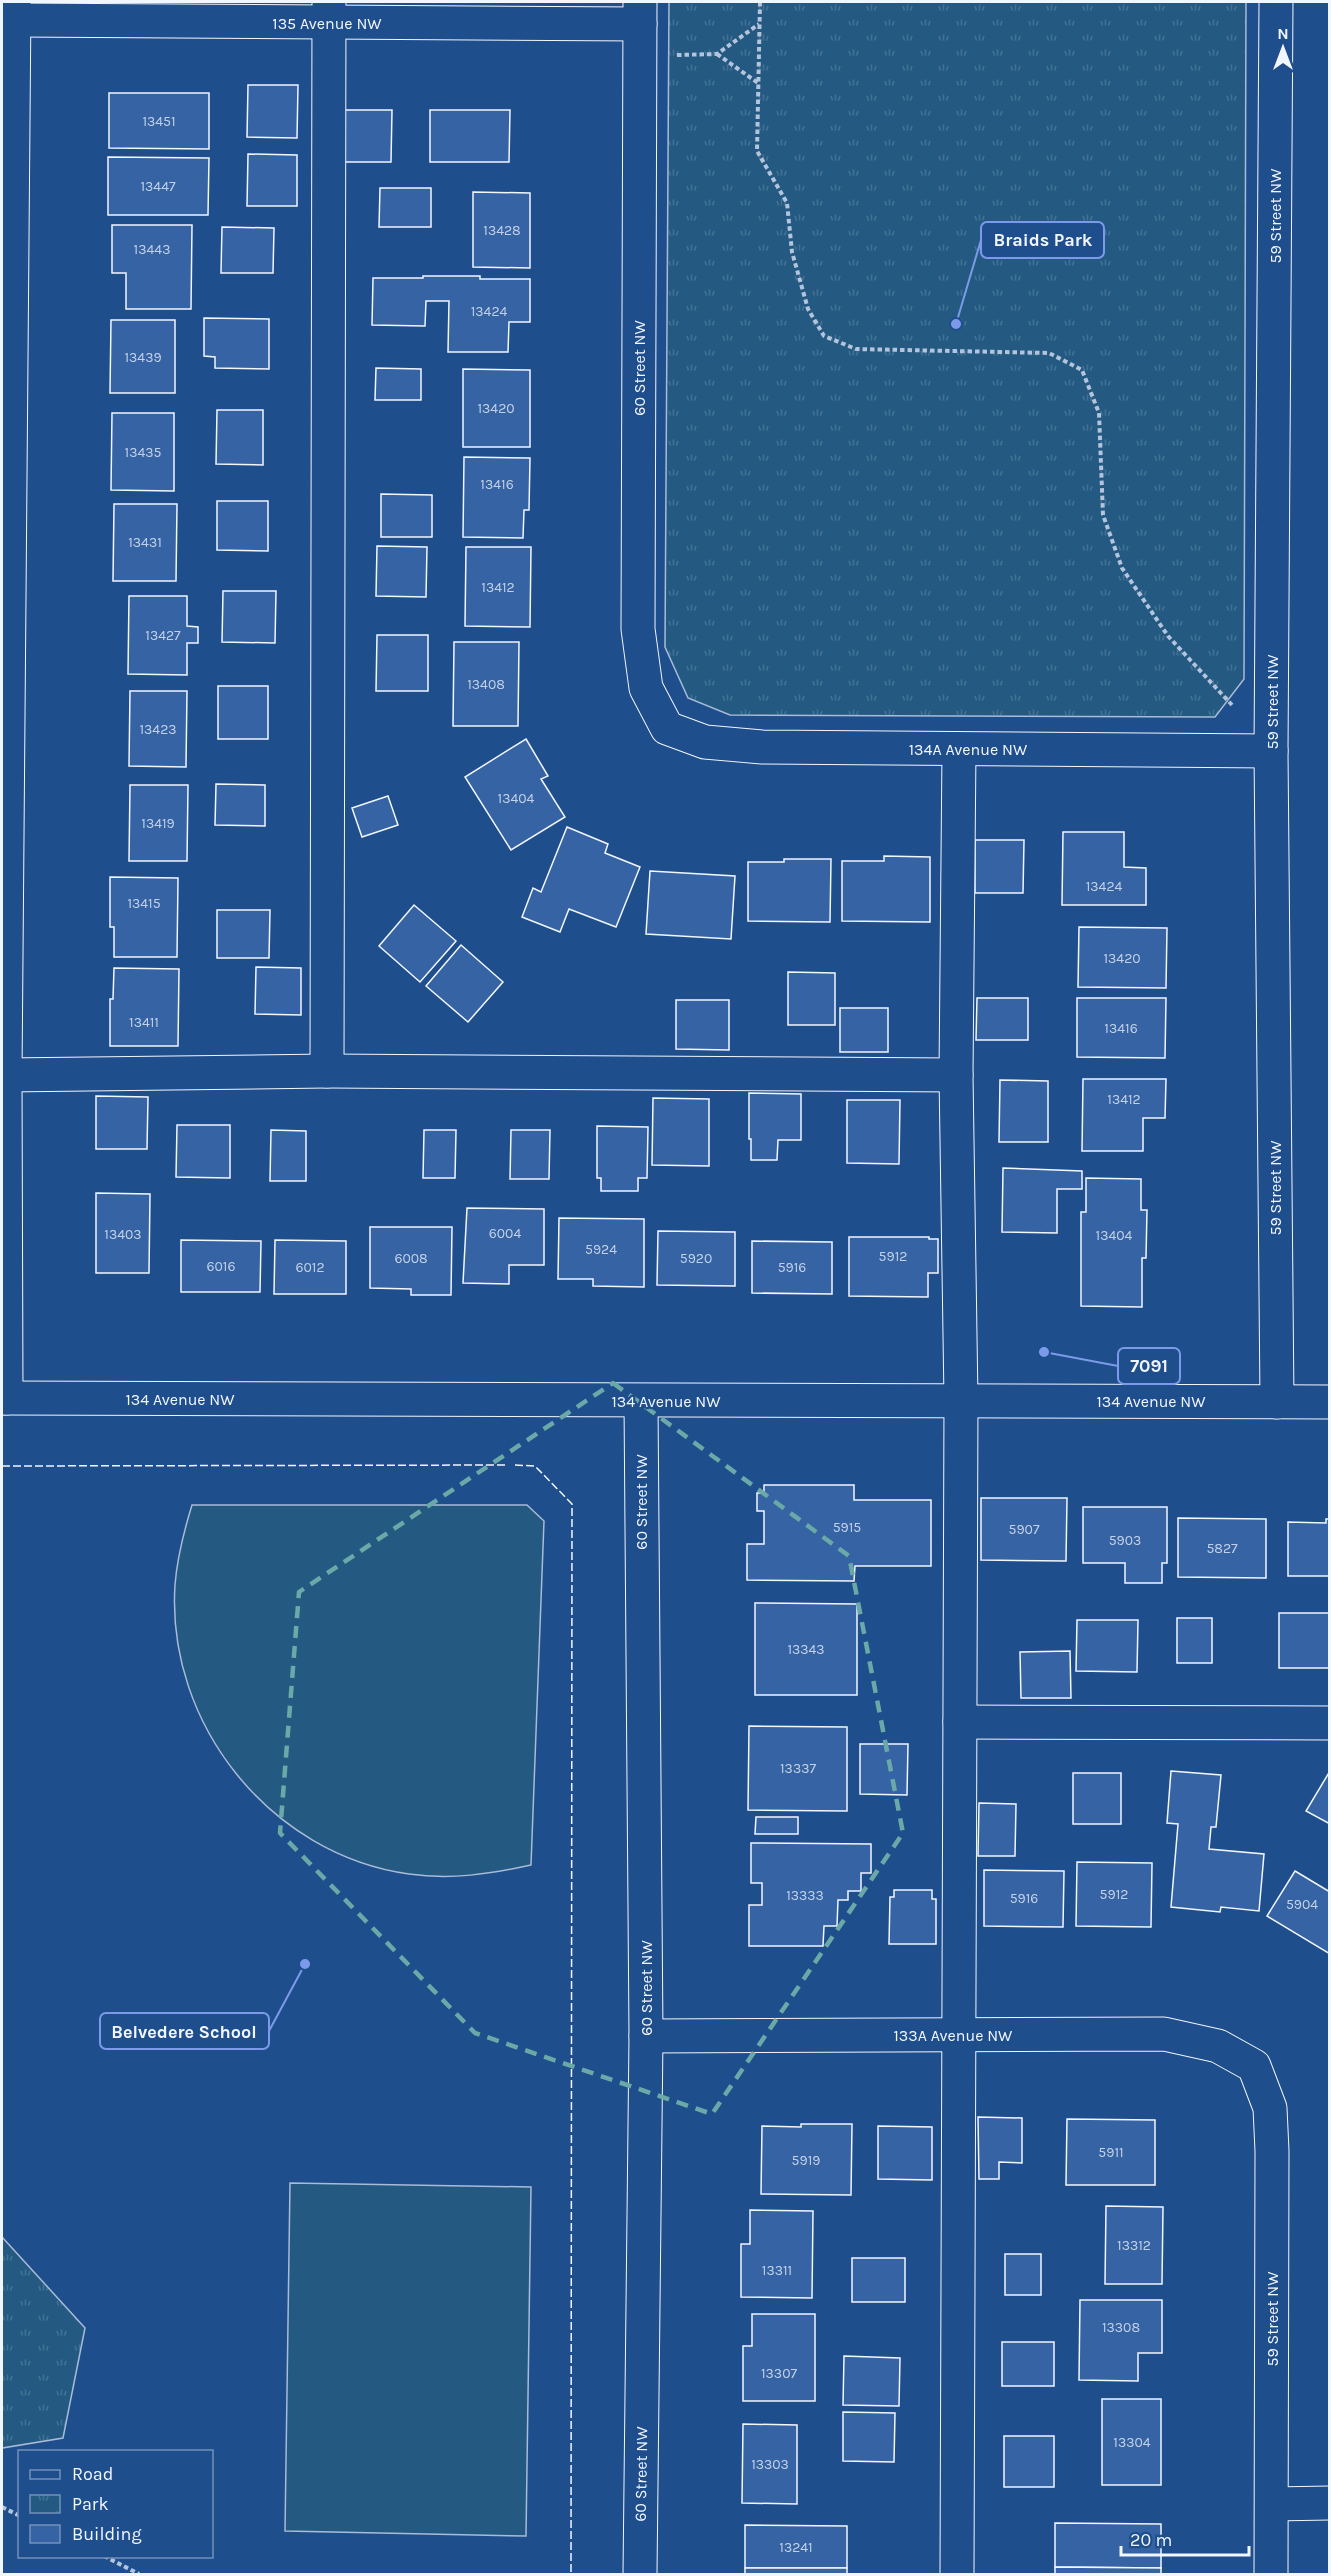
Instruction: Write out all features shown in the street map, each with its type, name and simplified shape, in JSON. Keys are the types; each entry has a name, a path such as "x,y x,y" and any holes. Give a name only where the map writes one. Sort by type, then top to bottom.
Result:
{"street":[{"name":"59 Street NW","path":"1276,2 1271,751 1277,1402"},
{"name":"135 Avenue NW","path":"14,11 640,13"},
{"path":"4,1398 14,11"},
{"path":"327,1071 328,12"},
{"name":"60 Street NW","path":"640,13 638,629 646,688 667,728"},
{"name":"134A Avenue NW","path":"667,728 705,742 762,747 1271,751"},
{"path":"957,2574 961,1400 956,1075 959,749"},
{"path":"5,1075 327,1071 956,1075"},
{"name":"134 Avenue NW","path":"4,1398 640,1402 961,1400 1329,1402"},
{"name":"60 Street NW","path":"640,1402 646,2036 640,2574"},
{"path":"960,1722 1329,1723"},
{"name":"133A Avenue NW","path":"646,2036 1164,2034 1218,2046 1254,2066"},
{"name":"59 Street NW","path":"1254,2066 1269,2108 1272,2151 1271,2574"},
{"path":"1272,2504 1329,2503"}],"path":[{"path":"760,2 757,151 787,203 795,264 808,309 824,336 856,350 1049,353 1082,370 1099,413 1103,515 1122,568 1168,636 1233,706"},
{"path":"640,13 675,55 717,54 760,23"},
{"path":"717,54 759,83"},
{"path":"2,2507 18,2515"},
{"path":"108,2558 139,2574"}],"highlighted area":[{"path":"613,1383 849,1556 903,1833 712,2114 475,2033 280,1833 299,1592"}],"green space":[{"path":"669,2 1246,2 1244,679 1215,717 730,715 688,698 665,647"},
{"path":"192,1505 527,1505 544,1521 531,1865 485,1873 425,1876 359,1862 313,1840 272,1811 237,1774 209,1733 188,1686 177,1637 176,1575 181,1545"},
{"path":"290,2183 531,2187 526,2536 285,2531"},
{"path":"2,2237 85,2328 63,2438 2,2448"}],"building":[{"path":"248,85 298,85 297,138 247,137"},
{"path":"109,93 209,93 209,149 109,148"},
{"path":"344,110 392,110 391,162 344,162"},
{"path":"430,110 510,110 509,162 430,162"},
{"path":"248,154 297,155 297,206 247,206"},
{"path":"108,157 209,158 208,215 108,215"},
{"path":"380,188 431,188 431,227 379,227"},
{"path":"473,192 530,193 530,268 473,267"},
{"path":"112,225 192,225 191,309 126,309 126,273 112,273"},
{"path":"222,227 274,228 273,273 221,273"},
{"path":"423,276 530,279 530,322 509,322 508,352 448,352 449,301 426,301 425,326 372,325 373,278 423,278"},
{"path":"204,318 269,319 269,369 215,368 215,357 204,356"},
{"path":"111,320 175,320 175,393 110,393"},
{"path":"376,368 421,369 421,400 375,400"},
{"path":"463,369 530,370 530,447 463,447"},
{"path":"217,410 263,410 263,465 216,464"},
{"path":"112,413 174,413 174,491 111,490"},
{"path":"464,457 530,458 529,510 524,510 523,538 463,537"},
{"path":"381,494 432,495 432,537 381,537"},
{"path":"217,501 268,501 268,551 217,550"},
{"path":"114,504 177,504 176,581 113,581"},
{"path":"377,546 427,547 426,597 376,596"},
{"path":"466,547 531,547 530,627 465,626"},
{"path":"223,591 276,591 275,643 222,642"},
{"path":"129,596 187,596 187,626 198,627 198,643 187,643 187,675 128,674"},
{"path":"377,635 428,635 428,691 376,691"},
{"path":"454,642 519,642 518,726 453,726"},
{"path":"218,686 268,686 268,739 218,739"},
{"path":"130,691 187,691 186,767 129,766"},
{"path":"526,739 548,776 541,779 565,817 511,850 465,777"},
{"path":"216,784 265,785 265,826 215,825"},
{"path":"130,785 188,785 187,861 129,861"},
{"path":"388,796 398,825 362,837 352,808"},
{"path":"567,827 608,844 605,853 640,867 616,927 569,909 560,932 522,917 533,888 541,892"},
{"path":"1063,832 1124,832 1124,867 1146,868 1146,905 1062,905"},
{"path":"975,840 1024,840 1023,893 975,893"},
{"path":"884,856 930,857 930,922 842,921 842,861 884,861"},
{"path":"784,859 831,859 830,922 748,921 748,862 784,862"},
{"path":"650,871 735,876 731,939 646,934"},
{"path":"110,877 178,878 177,957 114,957 114,927 110,927"},
{"path":"414,905 456,941 420,982 379,946"},
{"path":"217,910 270,910 269,958 217,958"},
{"path":"1079,927 1167,928 1166,988 1078,987"},
{"path":"461,945 503,982 468,1022 426,986"},
{"path":"256,967 301,968 301,1015 255,1014"},
{"path":"114,968 179,969 178,1046 110,1046 110,999 113,999"},
{"path":"788,972 835,973 835,1025 788,1025"},
{"path":"977,998 1028,998 1028,1040 976,1040"},
{"path":"1077,998 1166,998 1165,1058 1077,1057"},
{"path":"676,1000 729,1000 729,1050 676,1049"},
{"path":"840,1008 888,1008 888,1052 840,1052"},
{"path":"1083,1079 1166,1079 1165,1118 1143,1118 1143,1151 1082,1151"},
{"path":"1000,1080 1048,1081 1048,1142 999,1142"},
{"path":"749,1093 801,1094 801,1140 778,1140 777,1160 751,1160"},
{"path":"96,1096 148,1097 147,1149 96,1149"},
{"path":"653,1098 709,1099 709,1166 652,1165"},
{"path":"847,1100 900,1100 899,1164 847,1163"},
{"path":"177,1125 230,1125 230,1178 176,1177"},
{"path":"597,1126 648,1127 647,1178 638,1178 638,1191 601,1191 601,1178 597,1178"},
{"path":"271,1130 306,1131 306,1181 270,1181"},
{"path":"424,1130 456,1130 455,1178 423,1178"},
{"path":"511,1130 550,1130 549,1179 510,1179"},
{"path":"1003,1168 1082,1171 1082,1189 1057,1189 1057,1233 1002,1232"},
{"path":"1086,1178 1141,1179 1141,1210 1147,1210 1146,1258 1142,1258 1142,1307 1081,1306 1081,1212 1086,1212"},
{"path":"96,1193 150,1194 149,1273 96,1273"},
{"path":"467,1208 544,1209 544,1265 509,1265 509,1284 463,1283"},
{"path":"559,1218 644,1219 644,1287 593,1286 593,1279 558,1279"},
{"path":"370,1227 452,1227 451,1295 411,1295 411,1289 370,1288"},
{"path":"658,1231 735,1232 735,1286 657,1285"},
{"path":"849,1237 938,1239 938,1273 928,1273 928,1297 849,1296"},
{"path":"181,1240 261,1241 260,1292 181,1292"},
{"path":"275,1240 346,1241 346,1294 274,1294"},
{"path":"752,1241 832,1242 832,1294 752,1293"},
{"path":"764,1485 854,1485 854,1500 931,1500 931,1566 855,1566 854,1581 747,1580 747,1544 764,1544 764,1511 757,1511 757,1493 764,1493"},
{"path":"981,1498 1067,1498 1066,1561 981,1560"},
{"path":"1083,1507 1167,1507 1167,1563 1162,1563 1162,1583 1125,1583 1125,1563 1083,1563"},
{"path":"1178,1518 1266,1519 1266,1578 1178,1577"},
{"path":"1326,1519 1330,1519 1330,1576 1288,1576 1288,1522 1326,1523"},
{"path":"755,1603 857,1604 857,1695 755,1695"},
{"path":"1279,1613 1330,1613 1330,1668 1279,1668"},
{"path":"1177,1618 1212,1618 1212,1663 1177,1663"},
{"path":"1077,1620 1138,1620 1137,1672 1076,1671"},
{"path":"1070,1651 1071,1698 1021,1698 1020,1652"},
{"path":"749,1726 847,1727 847,1811 748,1810"},
{"path":"860,1744 908,1744 907,1795 860,1794"},
{"path":"1171,1771 1221,1775 1216,1827 1211,1827 1209,1849 1264,1854 1259,1911 1221,1907 1220,1912 1171,1907 1178,1824 1167,1823"},
{"path":"1330,1771 1330,1824 1306,1811"},
{"path":"1073,1773 1121,1773 1121,1824 1073,1824"},
{"path":"979,1803 1016,1804 1015,1856 978,1856"},
{"path":"756,1817 798,1817 798,1834 755,1834"},
{"path":"751,1843 871,1844 871,1873 861,1873 861,1891 848,1891 848,1900 838,1900 837,1926 824,1926 823,1946 749,1946 749,1905 762,1905 762,1883 751,1883"},
{"path":"1077,1862 1152,1863 1151,1927 1076,1926"},
{"path":"984,1870 1064,1871 1063,1927 984,1926"},
{"path":"1295,1871 1330,1892 1330,1954 1267,1916"},
{"path":"894,1890 932,1890 932,1899 936,1899 936,1944 889,1944 890,1897 894,1897"},
{"path":"978,2117 1022,2118 1022,2163 999,2162 999,2179 979,2179"},
{"path":"1067,2119 1155,2120 1155,2185 1066,2185"},
{"path":"801,2124 852,2124 851,2195 761,2194 762,2126 801,2127"},
{"path":"878,2126 932,2127 932,2180 878,2179"},
{"path":"1106,2206 1163,2207 1162,2284 1105,2284"},
{"path":"750,2210 813,2211 812,2298 741,2297 741,2244 750,2244"},
{"path":"1005,2254 1041,2254 1041,2295 1005,2295"},
{"path":"852,2258 905,2258 905,2302 852,2302"},
{"path":"1080,2300 1162,2300 1162,2353 1138,2353 1138,2381 1079,2380"},
{"path":"752,2314 815,2314 815,2401 743,2401 743,2346 752,2346"},
{"path":"1002,2342 1054,2342 1054,2386 1002,2386"},
{"path":"844,2356 900,2358 899,2406 843,2405"},
{"path":"1102,2399 1161,2399 1161,2485 1102,2485"},
{"path":"843,2412 895,2413 894,2462 843,2461"},
{"path":"743,2424 797,2425 797,2504 742,2503"},
{"path":"1004,2436 1054,2436 1054,2487 1004,2487"},
{"path":"1055,2523 1161,2524 1161,2568 1055,2567"},
{"path":"745,2525 847,2526 847,2568 745,2568"},
{"path":"1055,2567 1161,2568 1161,2574 1055,2574"},
{"path":"745,2568 847,2568 847,2574 745,2574"}],"fence":[{"path":"2,1466 507,1465"},
{"path":"515,1465 535,1466 572,1504 571,2574"}],"place":[{"name":"Braids Park","path":"956,324"},
{"name":"7091","path":"1044,1352"},
{"name":"Belvedere School","path":"305,1964"}]}
